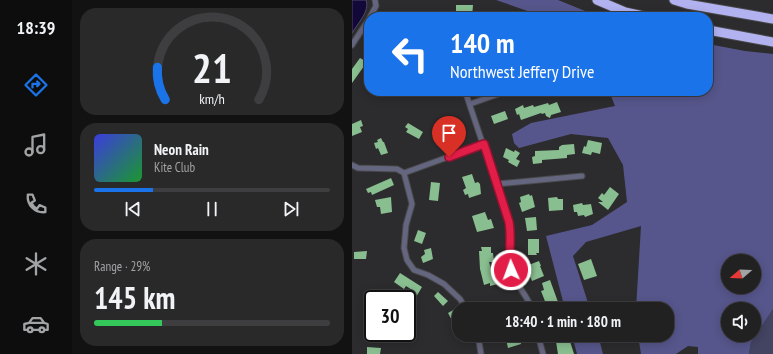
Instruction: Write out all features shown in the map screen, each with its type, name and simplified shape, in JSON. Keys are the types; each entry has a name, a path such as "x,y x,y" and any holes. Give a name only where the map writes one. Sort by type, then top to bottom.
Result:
{"highway":[{"path":"597,0 626,12"},
{"path":"674,0 687,4 773,19"},
{"path":"713,31 773,42"}],"street":[{"path":"374,12 376,2"},
{"path":"352,45 364,27"},
{"path":"467,96 509,222 511,232 511,270 529,302"},
{"path":"470,104 493,96"},
{"path":"404,173 484,144"},
{"path":"352,165 358,168 397,169 404,173 412,204 406,225 404,248 407,260 414,270 428,275 444,284 462,302"},
{"path":"497,184 582,176"},
{"path":"479,342 481,354"},
{"path":"540,342 543,354"}],"shaded area":[{"path":"352,0 366,0 367,4 364,15 352,33"},
{"path":"496,0 558,0 588,12 531,12"},
{"path":"713,45 745,51 773,54 773,309 761,327 761,302 721,302 721,342 751,342 749,354 698,354 698,347 688,346 676,354 641,354 639,342 674,342 674,302 636,302 641,226 586,242 573,256 588,302 563,302 546,236 592,225 627,202 623,165 608,138 571,134 519,148 514,143 512,134 531,123 615,106 611,96 713,96"},
{"path":"773,309 773,354 749,354 751,342 761,342 761,327"},
{"path":"574,342 600,342 603,354 577,354"}],"building":[{"path":"456,5 473,5 472,12 456,12"},
{"path":"360,58 364,60 364,66 352,83 352,69"},
{"path":"557,102 561,112 551,115 550,118 546,116 545,113 541,113 521,120 515,109 523,105 524,108 548,103 549,105"},
{"path":"505,111 508,119 494,124 491,116"},
{"path":"361,120 363,126 360,127 362,132 352,136 352,124"},
{"path":"408,123 423,132 419,139 406,132 408,129 405,127"},
{"path":"381,138 388,153 381,155 378,148 376,149 374,143 378,142 377,140"},
{"path":"588,140 602,143 600,154 592,152 591,155 582,153"},
{"path":"574,144 575,154 567,155 567,158 542,160 542,163 533,164 532,157 535,156 535,151 559,150 559,147 562,145"},
{"path":"506,148 520,153 516,159 520,161 517,167 503,157"},
{"path":"472,174 475,183 478,182 480,184 481,194 469,198 468,194 465,195 463,190 466,188 462,177"},
{"path":"391,178 394,185 372,195 371,192 368,193 366,189"},
{"path":"431,182 440,183 438,201 429,200"},
{"path":"610,187 619,194 608,210 598,202 603,202 598,198 602,193 604,195"},
{"path":"529,194 530,196 532,195 535,207 522,212 519,203 521,202 520,197"},
{"path":"391,197 392,212 381,214 380,207 377,207 375,200"},
{"path":"557,197 558,199 563,199 563,210 549,211 548,198"},
{"path":"582,203 583,205 591,204 593,214 585,217 584,215 578,216 577,212 574,212 573,205"},
{"path":"485,212 488,220 491,219 494,228 477,232 472,216"},
{"path":"536,217 537,230 527,231 525,218"},
{"path":"418,230 426,233 422,244 414,241"},
{"path":"528,239 539,239 539,253 536,253 537,255 528,255"},
{"path":"481,247 491,247 494,262 489,262 493,275 495,274 498,284 490,286 490,283 484,285 480,269 479,251 482,251"},
{"path":"431,248 433,259 423,263 421,257 425,254 424,250"},
{"path":"367,251 366,259 354,259 354,252"},
{"path":"591,259 597,276 584,280 578,264"},
{"path":"539,261 544,276 532,281 526,266"},
{"path":"400,273 422,287 416,297 416,290 412,290 406,286 404,289 394,282"},
{"path":"550,280 558,302 545,302 541,291 544,290 542,283"},
{"path":"438,292 448,301 443,306 434,296"},
{"path":"452,311 452,320 448,313"},
{"path":"507,342 521,342 521,344 508,348"},
{"path":"556,342 570,342 574,354 558,354"},
{"path":"367,347 381,348 380,354 367,354"}],"route":[{"path":"449,157 484,144 509,222 511,232 511,270"}]}
